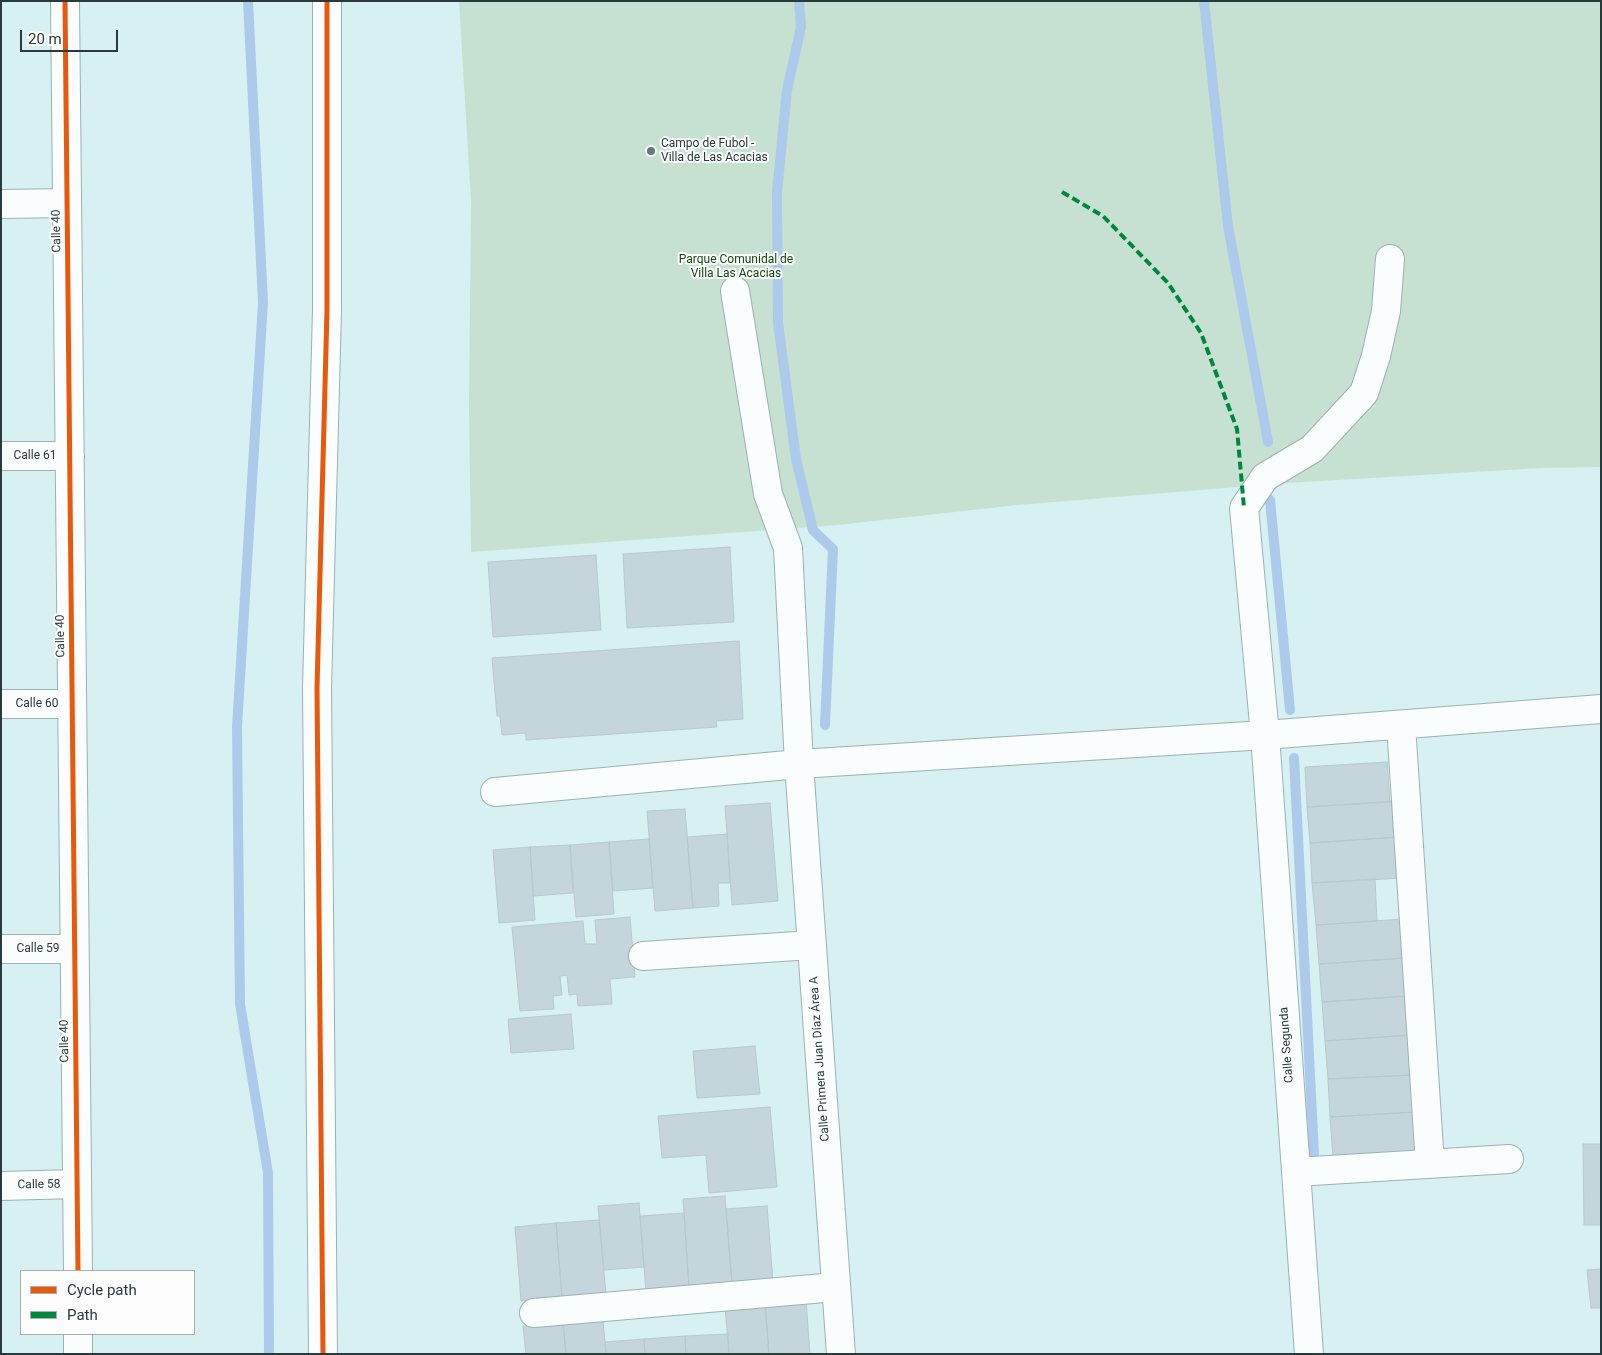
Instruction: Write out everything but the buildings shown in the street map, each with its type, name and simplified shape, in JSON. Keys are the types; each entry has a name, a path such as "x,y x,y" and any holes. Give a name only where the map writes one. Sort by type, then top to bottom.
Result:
{"street":[{"name":"Calle 40","path":"65,1 78,1270"},
{"path":"323,1354 317,688 327,310 327,1"},
{"path":"1,204 67,203"},
{"name":"Calle Segunda","path":"1308,1354 1265,735 1244,508 1265,477 1312,449 1364,393 1376,356 1386,311 1390,260"},
{"name":"Calle Primera Juan Díaz Área A","path":"735,291 768,494 788,548 799,764 841,1354"},
{"name":"Calle 61","path":"1,456 70,456"},
{"name":"Calle 60","path":"1,704 72,704"},
{"path":"495,792 799,764 1265,735 1601,709"},
{"path":"1401,725 1430,1164"},
{"path":"643,956 812,945"},
{"name":"Calle 59","path":"1,949 74,949"},
{"path":"1296,1172 1509,1159"},
{"name":"Calle 58","path":"1,1186 77,1184"},
{"path":"534,1313 836,1287"},
{"path":"78,1335 78,1354"}],"green space":[{"name":"Parque Comunidal de Villa Las Acacias","path":"459,1 1601,1 1601,467 1541,468 1286,483 1018,505 838,525 471,552 469,406 471,201"}],"waterway":[{"path":"248,1 263,302 237,727 240,1004 268,1173 269,1354"},
{"path":"799,1 801,27 787,90 777,192 778,323 796,459 813,530 833,549 825,725"},
{"path":"1204,1 1228,226 1268,442"},
{"path":"1270,500 1290,710"},
{"path":"1294,758 1314,1154"}],"marked path":[{"path":"1062,192 1103,216 1168,283 1201,333 1237,429 1244,508"}],"cycle path":[{"path":"65,1 78,1270"},
{"path":"323,1354 317,688 327,310 327,1"}],"place":[{"name":"Campo de Fubol - Villa de Las Acacias","path":"651,151"}]}
